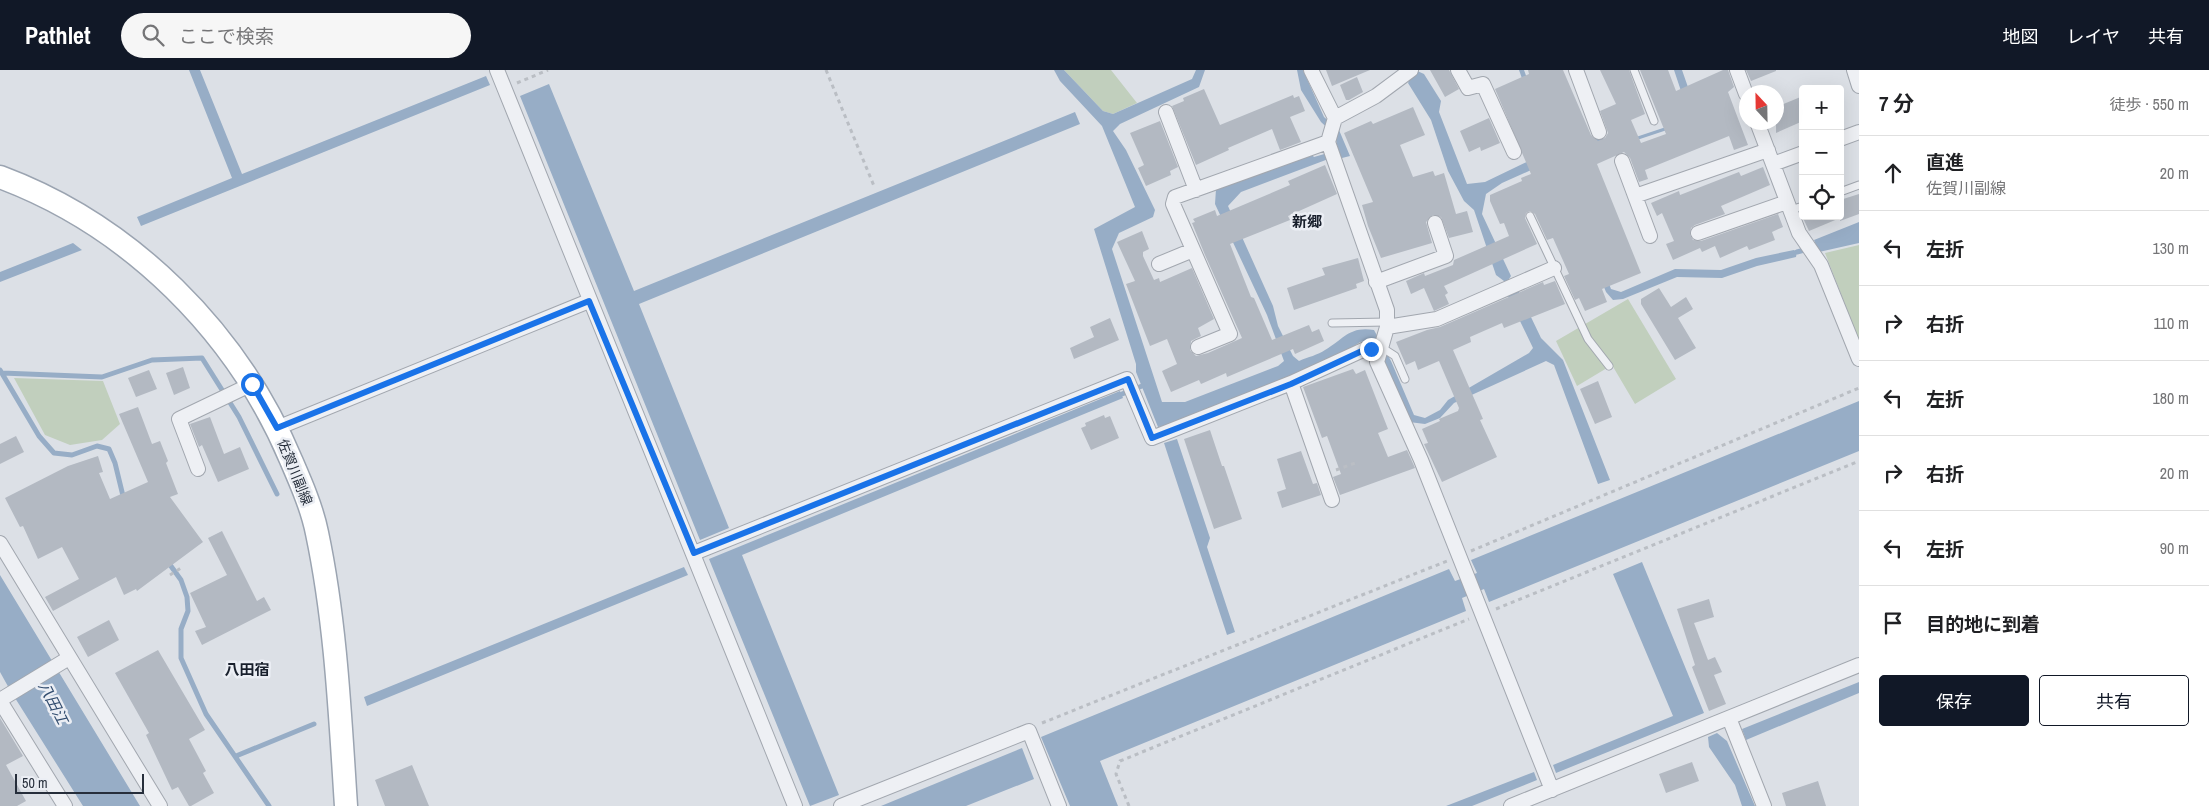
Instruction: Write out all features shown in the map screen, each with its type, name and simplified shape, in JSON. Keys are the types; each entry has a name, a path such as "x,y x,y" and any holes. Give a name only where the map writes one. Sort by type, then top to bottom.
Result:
{"main road":[{"name":"佐賀川副線","path":"0,177 30,188 80,213 129,249 173,286 216,332 243,389 277,428 302,486 317,532 334,632 346,806"}],"street":[{"path":"497,70 795,806"},
{"path":"1311,70 1334,120 1331,146 1387,310 1377,362 1421,460 1552,790"},
{"path":"1458,70 1468,88 1483,84 1514,152"},
{"path":"1576,70 1599,132"},
{"path":"1738,70 1743,85"},
{"path":"1854,70 1859,86"},
{"path":"1334,120 1376,96 1410,71"},
{"path":"1166,112 1196,190"},
{"path":"1760,130 1773,164 1793,206 1799,233 1821,265 1859,359"},
{"path":"1844,138 1859,132"},
{"path":"1198,347 1230,334 1173,204 1175,197 1331,146"},
{"path":"1635,196 1768,150"},
{"path":"1773,164 1799,154"},
{"path":"1622,161 1650,236"},
{"path":"1698,232 1793,206"},
{"path":"1376,282 1446,256 1435,223"},
{"path":"1159,264 1193,250"},
{"path":"694,553 1128,379 1152,438 1291,384 1382,342 1554,268"},
{"path":"277,428 589,301"},
{"path":"1291,384 1332,500"},
{"path":"198,469 179,419 243,389"},
{"path":"0,543 160,806"},
{"path":"65,806 0,701 69,658"},
{"path":"1511,806 1859,665"},
{"path":"1729,718 1764,806"},
{"path":"841,806 1029,731 1059,806"}],"lane":[{"path":"1634,70 1654,120"},
{"path":"1844,191 1859,185"},
{"path":"1530,216 1588,339 1609,366"},
{"path":"1332,323 1382,342 1396,356 1405,379"}],"path":[{"path":"505,88 548,70"},
{"path":"826,70 874,186"},
{"path":"1323,475 1358,462"},
{"path":"170,575 181,568"}],"green space":[{"path":"1064,70 1111,70 1137,103 1113,114 1103,111"},
{"path":"1859,245 1859,340 1825,253"},
{"path":"1628,299 1676,379 1635,404 1612,365 1577,386 1556,341"},
{"path":"14,378 103,381 120,424 102,440 70,445 45,435"}],"water":[{"path":"189,70 200,70 242,174 486,76 490,85 141,226 137,217 232,178"},
{"path":"1054,70 1064,70 1103,111 1113,114 1192,79 1196,70 1205,70 1199,87 1120,124 1113,131 1126,150 1155,210 1153,217 1119,233 1112,249 1162,402 1185,402 1278,366 1284,361 1267,315 1215,204 1216,189 1310,153 1314,157 1338,150 1335,135 1321,122 1301,90 1297,70 1303,70 1324,117 1339,130 1350,156 1342,158 1339,155 1241,192 1228,206 1273,306 1278,326 1293,356 1299,361 1322,352 1347,334 1358,330 1374,330 1391,361 1414,415 1425,418 1440,410 1448,400 1529,353 1533,348 1507,294 1510,293 1504,281 1496,275 1474,210 1464,201 1448,171 1431,120 1408,83 1415,70 1424,74 1441,101 1439,112 1467,184 1485,182 1537,157 1531,104 1519,70 1524,70 1536,103 1579,136 1624,141 1681,122 1688,112 1674,70 1682,70 1697,113 1694,121 1619,146 1560,154 1611,289 1621,292 1675,269 1721,270 1756,258 1794,250 1797,252 1796,257 1757,266 1722,278 1677,277 1623,299 1613,300 1606,292 1557,170 1540,166 1502,183 1486,194 1482,214 1511,276 1509,279 1515,291 1518,290 1541,338 1563,360 1610,480 1598,484 1554,365 1546,361 1454,403 1440,418 1425,424 1409,422 1386,373 1386,364 1372,340 1360,342 1342,354 1289,378 1167,426 1158,427 1136,372 1136,364 1094,229 1135,207 1102,126 1060,81"},
{"path":"549,84 634,291 1075,112 1080,124 639,304 729,528 700,540 520,96"},
{"path":"1859,222 1859,243 1819,252 1814,240"},
{"path":"73,243 82,250 0,282 0,272"},
{"path":"1120,391 1123,398 742,555 839,795 810,806 709,559"},
{"path":"1859,401 1859,451 1489,602 1484,589 1462,598 1466,611 1100,761 1118,806 1070,806 1041,737 1449,569 1455,581 1477,573 1471,560"},
{"path":"1177,439 1210,538 1207,547 1235,632 1227,635 1164,443"},
{"path":"1642,562 1704,713 1556,773 1553,765 1673,716 1613,574"},
{"path":"684,567 688,575 367,706 364,697"},
{"name":"八田江","path":"0,575 140,806 83,806 10,690 0,672"},
{"path":"1859,682 1859,693 1746,740 1742,729"},
{"path":"1717,733 1727,741 1755,806 1742,806 1735,785 1709,747 1708,737"},
{"path":"1022,748 1034,779 966,806 881,806"},
{"path":"1534,772 1537,780 1472,806 1446,806"}],"building":[{"path":"1326,70 1370,70 1332,86"},
{"path":"1430,70 1449,70 1459,89 1445,97"},
{"path":"1528,70 1563,70 1591,135 1598,141 1605,138 1608,133 1600,111 1616,104 1600,70 1629,70 1645,114 1631,120 1641,143 1666,134 1640,70 1668,70 1676,91 1723,70 1728,70 1734,87 1728,92 1739,121 1739,130 1742,130 1748,145 1734,150 1729,136 1645,170 1648,179 1639,182 1630,158 1624,152 1597,164 1641,273 1602,289 1607,302 1585,311 1579,298 1575,300 1564,276 1569,274 1553,238 1547,240 1535,214 1530,211 1526,213 1525,218 1537,244 1444,286 1448,293 1445,295 1449,304 1434,311 1424,288 1411,294 1406,281 1424,273 1425,276 1453,265 1454,260 1509,236 1504,223 1500,224 1490,201 1490,195 1522,181 1521,178 1531,174 1495,89 1529,74"},
{"path":"1746,70 1776,70 1776,71 1751,81"},
{"path":"1357,77 1363,92 1346,100 1340,85"},
{"path":"1204,89 1220,125 1293,95 1294,98 1299,96 1305,111 1290,117 1301,142 1280,150 1272,129 1228,148 1229,150 1196,165 1172,106 1184,101 1183,98"},
{"path":"1799,98 1799,123 1784,129 1784,104"},
{"path":"1413,107 1425,135 1400,145 1413,177 1433,171 1435,176 1444,173 1456,214 1467,211 1473,232 1449,238 1441,217 1433,215 1426,222 1432,243 1381,258 1362,205 1373,202 1344,133 1371,121 1373,124"},
{"path":"1489,118 1500,143 1481,151 1480,147 1469,152 1460,131"},
{"path":"1160,121 1178,167 1170,171 1171,175 1146,186 1138,168 1144,165 1130,133"},
{"path":"1325,165 1337,194 1288,216 1290,220 1230,244 1251,297 1254,298 1272,340 1309,325 1312,332 1319,329 1324,341 1295,354 1293,349 1227,377 1226,373 1201,384 1199,380 1171,392 1162,371 1177,364 1167,339 1150,346 1126,284 1135,281 1117,242 1142,231 1149,249 1143,252 1143,256 1154,280 1159,278 1160,282 1192,268 1214,319 1198,328 1201,336 1191,341 1190,350 1196,356 1208,353 1242,338 1205,255 1192,223 1195,222 1193,219 1215,210 1217,216 1290,185 1288,181"},
{"path":"1763,167 1770,185 1721,206 1725,214 1695,225 1691,228 1690,235 1693,240 1701,241 1778,214 1783,227 1772,232 1775,240 1749,250 1747,246 1720,258 1715,246 1702,252 1700,248 1673,260 1666,244 1674,241 1662,213 1657,216 1651,203 1679,191 1680,195 1739,172 1741,176"},
{"path":"1859,194 1859,214 1844,220 1844,199"},
{"path":"1804,220 1835,220 1809,231"},
{"path":"1358,258 1364,281 1356,284 1357,288 1294,310 1287,288 1325,275 1322,268"},
{"path":"1555,281 1565,304 1504,328 1502,323 1470,337 1471,342 1453,350 1483,419 1480,420 1497,457 1442,482 1424,444 1428,443 1422,429 1458,411 1459,408 1439,361 1418,370 1415,361 1406,365 1396,342 1440,327 1543,282 1544,285"},
{"path":"1659,288 1671,307 1686,297 1693,309 1678,318 1696,348 1675,360 1641,304 1641,299"},
{"path":"1110,318 1119,340 1074,359 1070,348 1094,337 1090,327"},
{"path":"183,367 190,388 174,395 166,373"},
{"path":"1353,369 1356,374 1365,370 1388,429 1378,433 1388,457 1407,450 1415,468 1340,495 1333,477 1341,474 1327,436 1322,438 1303,387"},
{"path":"149,370 157,389 136,397 128,378"},
{"path":"1598,381 1612,417 1595,424 1580,389"},
{"path":"138,407 152,444 160,441 168,461 166,463 178,494 170,497 203,542 137,591 136,589 124,595 116,577 53,611 45,597 79,579 62,547 38,559 23,526 20,527 5,498 68,466 98,456 103,472 99,473 110,499 148,482 119,414"},
{"path":"1104,415 1105,418 1110,416 1119,438 1091,450 1081,428 1086,426 1085,423"},
{"path":"210,417 224,454 240,447 249,469 218,482 202,445 199,447 190,424"},
{"path":"1210,430 1242,519 1214,529 1184,439"},
{"path":"16,436 24,452 0,464 0,444"},
{"path":"1301,451 1313,484 1317,483 1321,495 1282,508 1277,492 1286,489 1277,459"},
{"path":"222,531 257,601 264,597 271,610 202,645 195,631 206,627 190,593 227,575 208,538"},
{"path":"1709,599 1714,617 1694,623 1708,660 1715,657 1722,672 1714,675 1726,704 1709,711 1692,667 1695,665 1677,609"},
{"path":"109,620 119,640 88,657 77,637"},
{"path":"158,650 205,730 189,739 206,771 203,773 214,793 191,806 189,806 178,787 172,790 146,735 149,733 115,673"},
{"path":"0,718 23,756 6,765 26,801 17,806 0,806"},
{"path":"1692,762 1699,781 1666,793 1659,774"},
{"path":"412,765 429,806 385,806 375,780"},
{"path":"1818,781 1826,806 1786,806 1782,793"}],"waterway":[{"path":"1797,252 1808,249"},
{"path":"2,373 102,377 152,360 202,358 239,417 277,494"},
{"path":"0,370 39,436 54,453 72,455 97,446 109,449 115,463 124,500"},
{"path":"1122,394 1142,386"},
{"path":"168,562 181,580 187,597 188,611 181,629 181,658 206,714 269,806"},
{"path":"236,756 314,724"}],"district":[{"name":"新郷","path":"1307,222"},
{"name":"八田宿","path":"247,670"}],"route":[{"path":"252,384 277,428 589,301 694,553 1128,379 1152,438 1291,384 1364,350 1371,349"}]}
